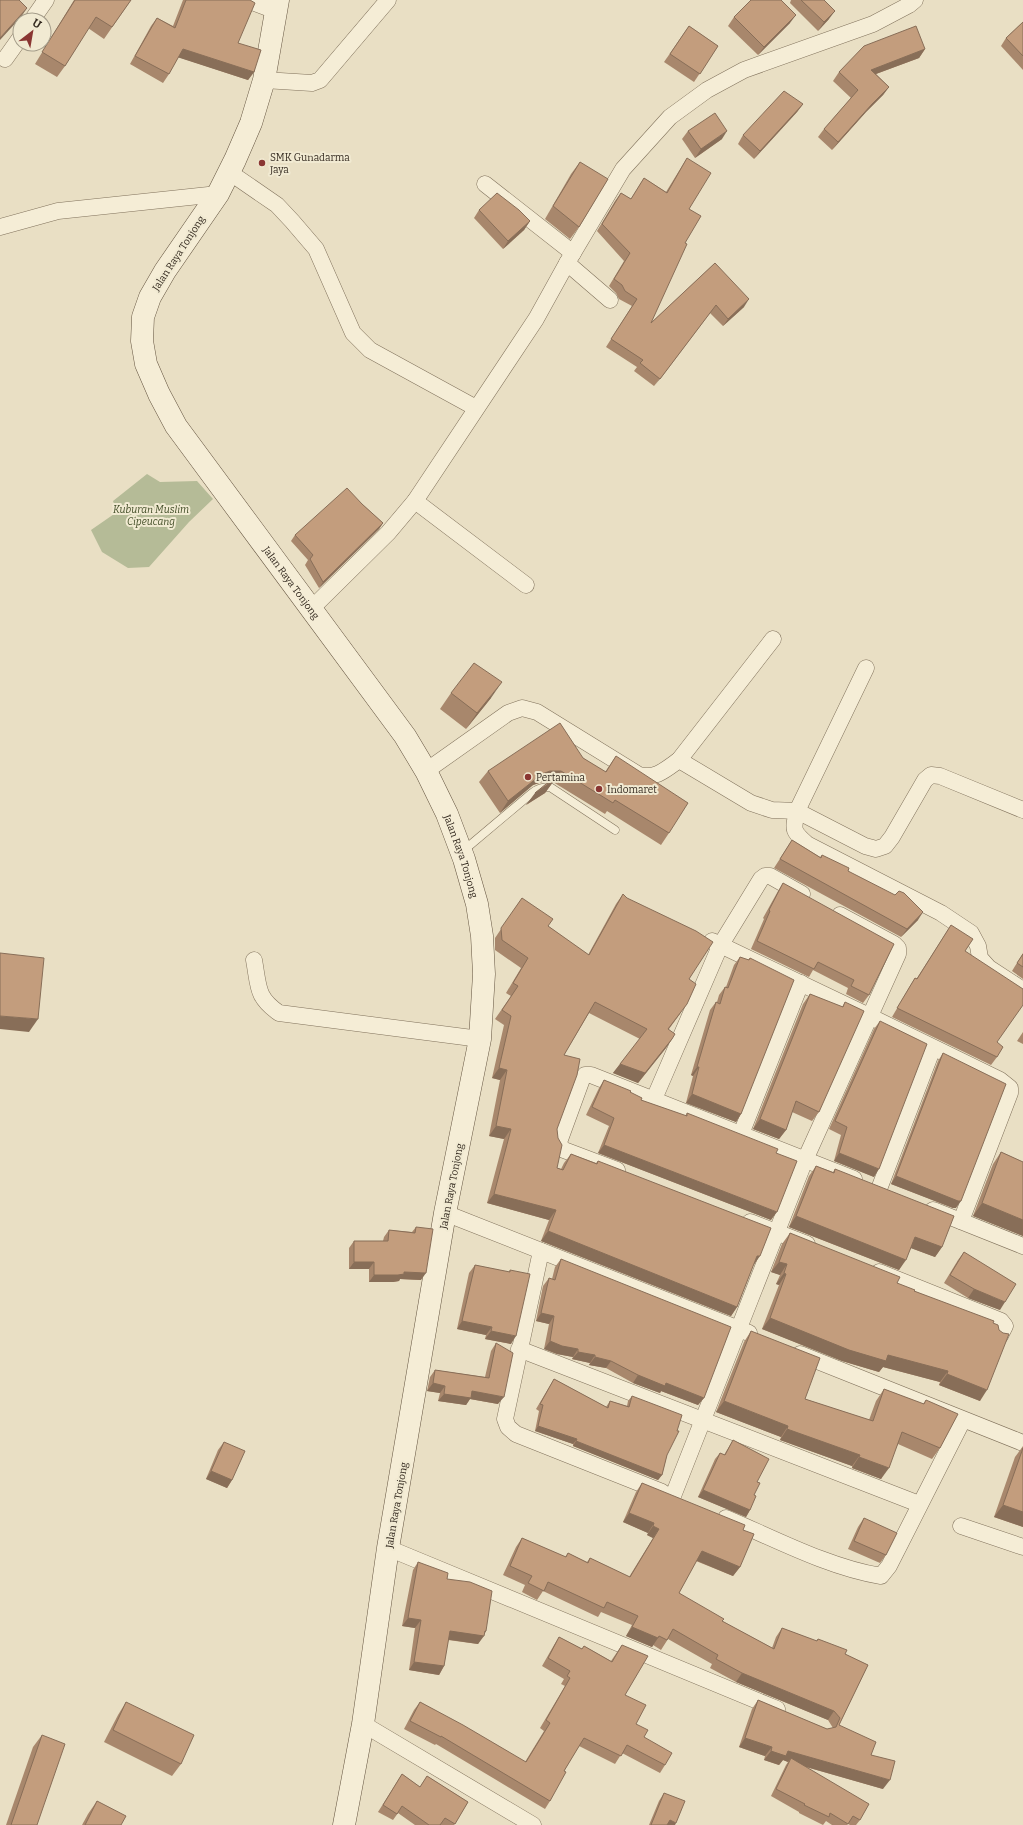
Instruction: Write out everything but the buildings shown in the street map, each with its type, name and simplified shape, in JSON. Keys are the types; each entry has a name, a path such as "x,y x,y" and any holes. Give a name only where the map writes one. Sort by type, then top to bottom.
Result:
{"main road":[{"name":"Jalan Raya Tonjong","path":"277,5 264,80 251,123 218,194 165,270 150,297 143,317 142,333 146,364 159,394 176,426 310,610 405,736 426,771 447,814 462,852 477,904 482,936 484,974 480,1039 445,1213 388,1548 363,1724 344,1825"}],"street":[{"path":"38,12 46,0"},
{"path":"247,0 277,5"},
{"path":"264,80 312,83 320,80 388,0"},
{"path":"310,610 388,533 415,501 536,319 623,169 670,117 706,90 744,70 873,24 909,5 915,0"},
{"path":"5,59 12,49"},
{"path":"229,172 277,205 292,220 316,249 353,333 363,344 370,350 476,408"},
{"path":"486,184 570,258 610,300"},
{"path":"0,227 58,211 218,194"},
{"path":"415,501 526,585"},
{"path":"426,771 508,712 522,708 537,712 639,775 647,777 659,775 679,760 773,639"},
{"path":"866,668 797,811 793,827 798,835 807,844 941,913 971,933 978,946 980,958 989,968 1023,990"},
{"path":"679,760 751,803 772,810 797,811 865,846 876,849 885,846 892,837 925,780 931,775 940,776 1023,810"},
{"path":"541,1251 505,1419 508,1427 516,1434 681,1499 703,1421 805,1160 871,1016 898,954 898,948 894,944 770,876 765,876 761,879 720,946 654,1099"},
{"path":"700,935 720,946 871,1016 1000,1080 1010,1088 1010,1093 961,1221"},
{"path":"254,960 260,993 267,1004 279,1013 480,1039"},
{"path":"741,1134 801,983"},
{"path":"879,1189 934,1048"},
{"path":"630,1175 564,1150 560,1146 560,1142 582,1079 586,1075 592,1075 654,1099 894,1195"},
{"path":"916,1203 1023,1246"},
{"path":"445,1213 761,1338"},
{"path":"733,1215 820,1249"},
{"path":"863,1266 1001,1322 1004,1326 1000,1336"},
{"path":"782,1347 1023,1443"},
{"path":"519,1349 919,1504"},
{"path":"710,1512 818,1557 864,1573 881,1576 889,1566 919,1504 963,1420"},
{"path":"962,1526 1023,1547"},
{"path":"388,1548 787,1714"},
{"path":"363,1724 533,1825"}],"lane":[{"path":"462,852 532,792 538,788 544,787 550,787 615,830"}],"green space":[{"name":"Kuburan Muslim Cipeucang","path":"147,474 160,482 197,481 213,499 189,522 149,567 128,568 102,552 91,530 117,512 113,501"}],"place":[{"name":"SMK Gunadarma Jaya","path":"262,163"},
{"name":"Pertamina","path":"528,777"},
{"name":"Indomaret","path":"599,789"}]}
